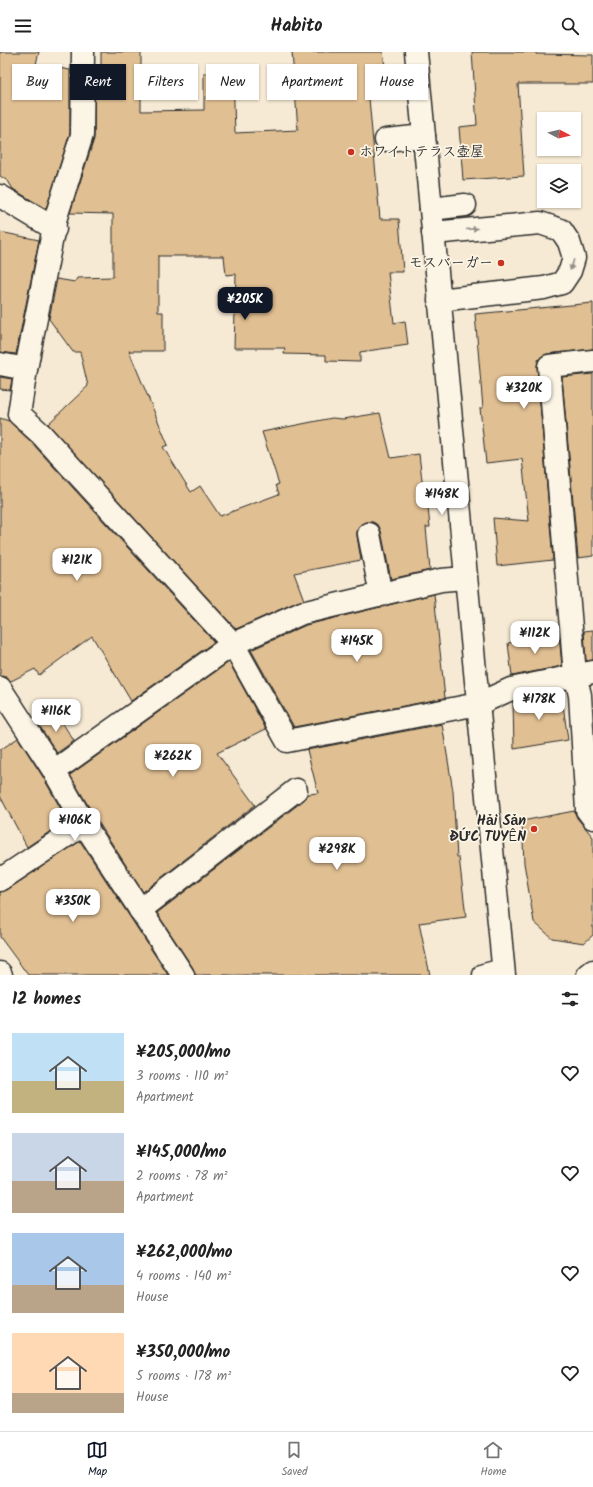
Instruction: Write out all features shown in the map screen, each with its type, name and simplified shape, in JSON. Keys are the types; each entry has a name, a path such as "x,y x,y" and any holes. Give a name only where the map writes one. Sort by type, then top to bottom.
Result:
{"street":[{"path":"83,52 82,135 56,217 55,229 26,369 19,414 41,434 233,644 287,741 478,704 511,689 584,673"},
{"path":"416,52 478,704 497,973"},
{"path":"386,140 424,136"},
{"path":"0,196 55,229"},
{"path":"431,209 465,205"},
{"path":"433,232 540,223 561,230 569,242 574,258 570,271 562,283 544,288 439,300"},
{"path":"593,361 549,366 584,673 580,695 587,810 593,818"},
{"path":"0,364 26,369"},
{"path":"369,534 381,595"},
{"path":"54,771 233,644 302,613 441,580 465,578"},
{"path":"0,688 54,771 84,824 183,975"},
{"path":"140,910 296,790"},
{"path":"0,880 84,824"},
{"path":"588,975 593,971"}],"building":[{"path":"0,52 39,52 36,64 12,64 12,100 62,100 62,69 70,70 70,133 46,209 13,189 8,181 0,176"},
{"path":"101,52 141,52 141,64 134,64 134,100 141,100 141,111 204,110 204,73 206,73 206,100 234,100 235,133 298,130 296,100 357,100 357,64 293,64 292,52 383,52 385,64 365,64 365,100 369,100 380,219 399,219 403,272 388,272 394,323 405,321 408,345 360,352 360,362 326,361 326,355 284,354 285,348 234,348 236,274 226,275 224,256 158,256 158,312 163,312 163,351 129,351 168,445 163,447 191,492 200,486 220,516 279,494 276,485 279,484 262,432 332,418 343,419 380,413 391,458 419,454 423,489 426,489 430,527 426,527 430,570 391,579 379,526 373,522 366,522 357,530 361,560 294,573 304,600 236,629 48,424 88,386 80,352 73,352 49,319 57,279 75,282 77,278 113,277 113,214 70,213 94,139 95,100 126,100 126,64 101,64"},
{"path":"472,52 536,52 536,54 593,55 593,84 518,84 524,176 463,180 459,127 477,125"},
{"path":"0,232 39,240 16,354 0,352"},
{"path":"593,303 593,349 547,354 538,360 537,367 553,560 497,566 493,518 529,521 522,459 486,463 480,408 483,408 475,314"},
{"path":"593,374 593,556 578,558 562,377"},
{"path":"0,377 12,379 10,390 0,389"},
{"path":"0,418 9,421 32,443 214,642 131,701 92,636 39,675 35,669 11,681 6,677 0,676"},
{"path":"434,594 445,698 294,727 251,650 306,625"},
{"path":"593,630 593,660 586,661 584,631"},
{"path":"559,635 562,666 512,676 508,643"},
{"path":"229,662 266,729 217,753 255,805 143,892 70,775"},
{"path":"561,691 568,740 514,749 513,702"},
{"path":"56,713 74,741 57,753 39,725"},
{"path":"442,724 453,791 457,857 459,857 466,917 419,923 430,975 195,975 193,968 157,913 304,800 308,794 318,793 307,750"},
{"path":"18,738 43,777 67,820 27,847 0,796 0,750"},
{"path":"574,811 577,818 593,837 593,935 584,943 552,938 534,922 524,863 522,821"},
{"path":"80,841 168,975 28,975 0,937 0,892 7,890"}],"place":[{"name":"ホワイトテラス壺屋","path":"351,152"},
{"name":"モスバーガー","path":"501,263"},
{"name":"Hải Sản ĐỨC TUYẾN","path":"534,829"}]}
